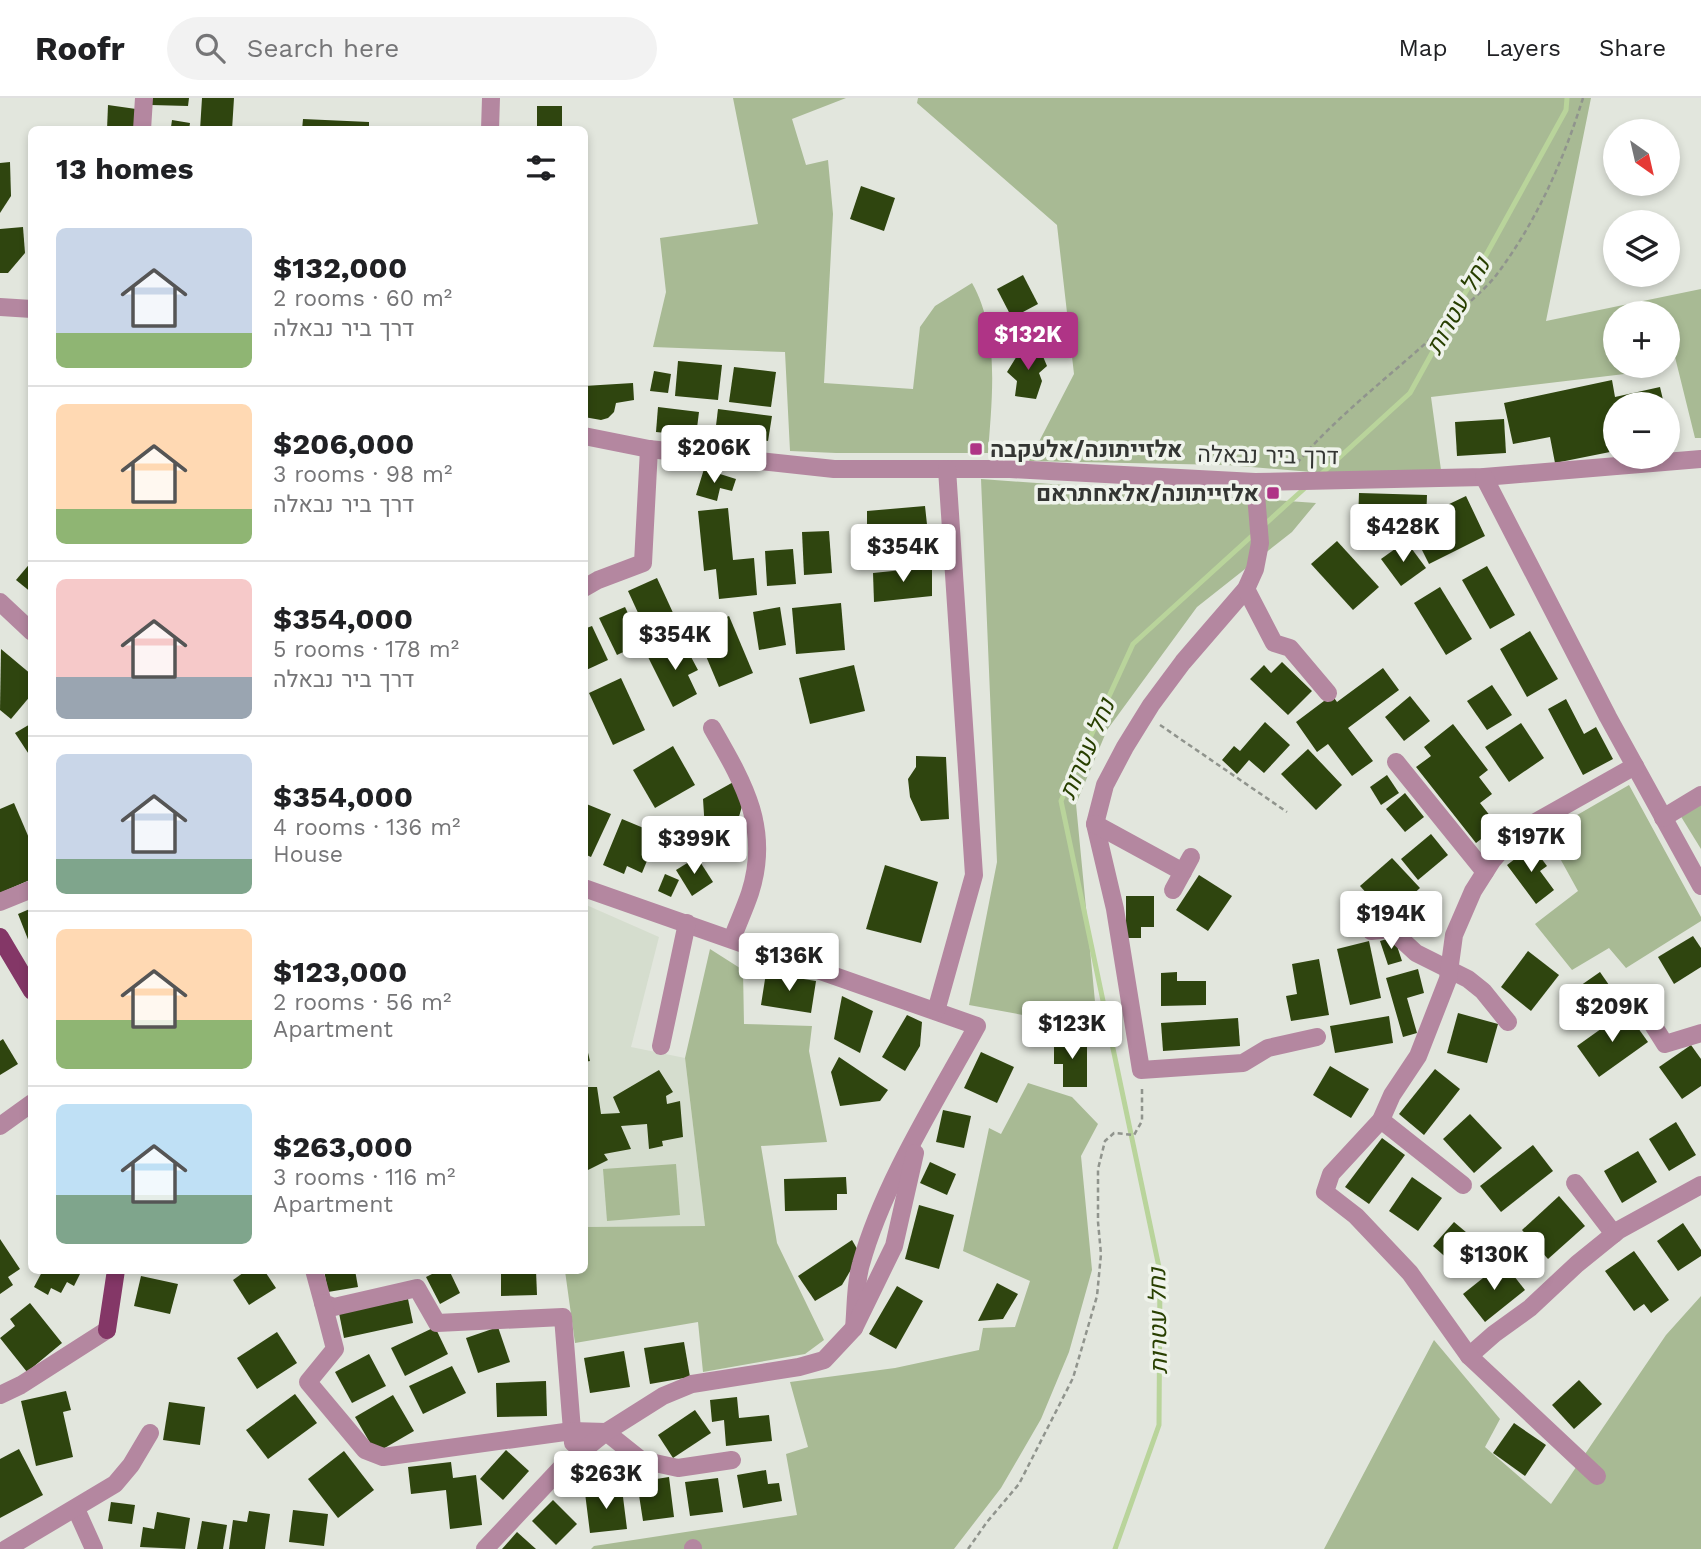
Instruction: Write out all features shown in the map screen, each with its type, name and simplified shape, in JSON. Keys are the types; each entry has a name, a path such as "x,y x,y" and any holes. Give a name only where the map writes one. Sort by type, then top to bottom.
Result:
{"main road":[{"path":"0,936 28,985"},
{"path":"107,1330 115,1274"}],"street":[{"path":"142,126 144,98"},
{"path":"490,126 491,98"},
{"path":"0,307 28,309"},
{"name":"דרך ביר נבאלה","path":"588,437 649,449 834,469 1010,469 1255,482 1484,477 1701,459"},
{"path":"588,586 643,563 649,449"},
{"path":"936,1011 974,876 947,469"},
{"path":"1484,477 1701,887"},
{"path":"1255,482 1260,542 1255,569 1246,589 1183,662 1145,715 1105,785 1095,824 1115,909 1141,1070 1243,1063 1268,1048 1317,1037"},
{"path":"1246,589 1274,643 1290,648 1328,693"},
{"path":"0,603 28,628"},
{"path":"712,728 740,777 755,815 759,850 751,891 732,939"},
{"path":"1396,762 1485,872"},
{"path":"1597,1476 1469,1356 1410,1273 1356,1216 1325,1192 1331,1174 1381,1120 1392,1095 1418,1056 1437,1011 1449,969 1454,935 1485,872 1516,833 1635,766"},
{"path":"1663,818 1701,795"},
{"path":"1095,824 1187,864 1173,890"},
{"path":"588,889 976,1026 890,1189 860,1266 854,1328"},
{"path":"0,902 28,891"},
{"path":"661,1046 687,923"},
{"path":"1371,931 1390,929 1416,953 1468,979 1483,991 1508,1022"},
{"path":"1643,1009 1665,1044 1701,1033"},
{"path":"0,1126 28,1106"},
{"path":"1381,1120 1463,1185"},
{"path":"485,1549 536,1493 575,1457 606,1432 663,1396 692,1384 799,1367 824,1360 854,1328 894,1246 903,1215 919,1132"},
{"path":"1575,1183 1614,1234"},
{"path":"1469,1356 1530,1308 1614,1234 1701,1185"},
{"path":"315,1274 335,1349 308,1382 365,1450 383,1457 572,1431 606,1432 641,1460 678,1468 732,1460"},
{"path":"323,1303 334,1307 417,1288 437,1323 563,1317 575,1457"},
{"path":"0,1395 21,1385 107,1330"},
{"path":"6,1549 115,1485 131,1465 150,1433"},
{"path":"76,1509 94,1549"}],"path":[{"path":"1280,482 1322,434 1431,339 1493,279 1535,216 1583,98"},
{"path":"1145,715 1287,812"},
{"path":"968,1549 1019,1484 1073,1378 1097,1296 1101,1254 1098,1169 1105,1141 1114,1133 1135,1135 1142,1121 1141,1070"}],"shaded area":[{"path":"588,906 659,937 631,1047 685,1058 705,1226 588,1227"}],"green space":[{"path":"733,98 846,98 792,119 806,165 828,160 833,214 824,383 913,389 920,327 935,306 972,283 981,302 990,344 992,388 988,453 790,451 785,352 653,347 666,292 660,238 758,224"},
{"path":"918,98 1591,98 1546,321 1603,309 1603,377 1431,397 1441,470 1347,475 1227,465 1029,461 1074,374 1057,225 917,103"},
{"path":"1701,289 1701,438 1695,438 1680,377 1680,301 1643,301"},
{"path":"981,479 1316,503 1292,532 1197,607 1107,730 1076,804 1096,1012 1055,1021 969,1005 997,862"},
{"path":"1629,785 1701,921 1626,968 1609,948 1572,970 1535,924 1578,891 1546,833"},
{"path":"1701,802 1701,849 1680,815"},
{"path":"710,949 743,970 744,1024 812,1026 809,1051 827,1142 761,1146 777,1243 824,1340 805,1354 703,1372 698,1322 575,1343 565,1274 588,1274 588,1227 705,1226 685,1058"},
{"path":"1028,1083 1072,1097 1098,1124 1081,1156 1092,1270 1069,1352 1041,1419 1001,1488 954,1549 591,1549 594,1546 797,1515 786,1454 808,1447 790,1382 895,1368 979,1350 983,1328 1015,1327 1030,1281 963,1251 989,1128 1001,1134"},
{"path":"676,1164 680,1215 607,1221 603,1169"},
{"path":"1701,1296 1701,1549 1324,1549 1434,1340 1500,1419 1485,1447 1551,1504 1666,1335"}],"building":[{"path":"152,98 189,98 188,106 151,105"},
{"path":"202,98 234,98 232,126 200,126"},
{"path":"108,105 136,109 135,126 107,126"},
{"path":"537,106 562,106 562,126 537,126"},
{"path":"303,119 369,122 369,126 302,126"},
{"path":"172,120 190,123 190,126 171,126"},
{"path":"10,162 11,196 0,213 0,163"},
{"path":"861,186 895,198 884,231 850,219"},
{"path":"23,227 25,253 8,273 0,273 0,229"},
{"path":"1023,275 1038,304 1012,318 997,289"},
{"path":"1039,347 1047,366 1039,373 1042,381 1036,399 1015,396 1017,381 1007,372 1020,351"},
{"path":"678,361 722,365 718,400 675,396"},
{"path":"734,367 776,372 771,407 729,402"},
{"path":"654,371 671,374 668,393 650,391"},
{"path":"1612,380 1614,392 1603,392 1603,453 1555,463 1550,437 1513,444 1504,403"},
{"path":"633,383 634,400 616,403 614,412 608,418 601,420 588,418 588,386"},
{"path":"1660,387 1661,392 1638,392"},
{"path":"658,407 699,412 696,436 656,432"},
{"path":"718,409 772,416 768,441 715,434"},
{"path":"1504,419 1506,453 1457,456 1455,422"},
{"path":"704,469 736,479 732,491 720,488 717,501 696,495"},
{"path":"1359,493 1427,495 1426,524 1358,522"},
{"path":"1466,496 1485,536 1429,564 1415,536 1451,518 1445,506"},
{"path":"925,506 930,552 853,558 852,527 867,526 867,511"},
{"path":"728,508 733,560 754,558 757,595 719,599 716,569 704,571 698,511"},
{"path":"829,531 832,573 804,575 802,532"},
{"path":"1337,541 1379,587 1353,610 1311,564"},
{"path":"1406,541 1426,568 1401,586 1381,559"},
{"path":"793,549 796,584 767,586 765,551"},
{"path":"28,566 28,590 16,580"},
{"path":"1487,566 1515,615 1490,629 1462,580"},
{"path":"932,567 932,596 874,602 873,573"},
{"path":"657,578 680,628 651,641 628,591"},
{"path":"1440,587 1472,639 1446,655 1414,603"},
{"path":"841,603 845,650 796,654 792,608"},
{"path":"625,607 642,643 617,655 599,618"},
{"path":"780,607 786,645 759,650 753,612"},
{"path":"729,616 753,673 719,687 695,630"},
{"path":"592,626 608,660 588,669 588,628"},
{"path":"1530,631 1558,679 1527,697 1500,649"},
{"path":"682,640 698,670 688,675 697,694 673,707 648,657"},
{"path":"1,649 28,672 28,699 11,719 0,710"},
{"path":"1282,662 1312,691 1288,715 1250,679 1264,665 1271,673"},
{"path":"854,665 865,711 810,724 799,678"},
{"path":"1383,668 1399,690 1348,728 1373,761 1352,776 1328,744 1317,752 1296,722 1332,695 1337,702"},
{"path":"621,678 645,730 613,745 589,693"},
{"path":"1492,685 1512,715 1487,730 1467,701"},
{"path":"1410,696 1430,721 1404,741 1385,717"},
{"path":"1566,699 1584,734 1596,727 1613,759 1583,775 1548,709"},
{"path":"1265,722 1290,745 1264,773 1249,760 1237,774 1222,760 1234,746 1240,751"},
{"path":"1521,723 1544,758 1509,782 1485,747"},
{"path":"1453,724 1488,770 1479,777 1492,794 1480,803 1498,826 1476,843 1416,767 1431,756 1424,747"},
{"path":"28,725 28,753 15,733"},
{"path":"673,746 695,785 655,808 633,770"},
{"path":"1308,749 1342,785 1316,810 1281,774"},
{"path":"916,756 946,757 949,819 921,821 910,797 908,779 916,767"},
{"path":"1387,775 1399,793 1381,805 1370,787"},
{"path":"737,780 745,796 738,820 733,826 741,840 739,851 726,859 705,830 703,799"},
{"path":"1405,793 1424,817 1405,832 1386,809"},
{"path":"14,803 28,836 28,881 0,893 0,809"},
{"path":"588,805 611,814 591,857 588,856"},
{"path":"622,819 658,834 642,873 627,866 624,874 603,865"},
{"path":"1431,834 1448,855 1418,880 1401,859"},
{"path":"1532,846 1547,866 1540,871 1554,890 1536,904 1507,865"},
{"path":"697,857 713,882 692,896 676,870"},
{"path":"1392,858 1420,888 1388,917 1360,886"},
{"path":"885,865 938,882 921,943 866,929"},
{"path":"665,874 679,880 671,897 658,891"},
{"path":"1199,875 1232,896 1208,931 1176,910"},
{"path":"1126,896 1154,896 1154,927 1141,927 1141,938 1126,938"},
{"path":"28,910 28,939 18,914"},
{"path":"1693,936 1701,948 1701,967 1674,984 1658,957"},
{"path":"1394,937 1402,961 1388,965 1380,941"},
{"path":"1369,941 1381,998 1350,1005 1337,949"},
{"path":"1528,951 1559,975 1531,1011 1501,987"},
{"path":"1319,959 1329,1015 1291,1021 1286,996 1297,994 1292,964"},
{"path":"1418,969 1424,993 1407,998 1417,1033 1403,1037 1386,978"},
{"path":"1177,972 1177,981 1206,981 1206,1005 1161,1006 1161,973"},
{"path":"1600,972 1618,998 1586,1021 1567,995"},
{"path":"766,973 816,981 811,1013 761,1005"},
{"path":"842,996 873,1011 860,1053 834,1039"},
{"path":"1626,1011 1648,1042 1599,1077 1577,1046"},
{"path":"1458,1013 1498,1024 1487,1063 1447,1053"},
{"path":"907,1015 922,1022 920,1046 905,1071 882,1057"},
{"path":"1389,1016 1393,1043 1335,1053 1330,1026"},
{"path":"1238,1018 1240,1046 1163,1051 1161,1023"},
{"path":"3,1039 18,1064 0,1075 0,1041"},
{"path":"1087,1039 1087,1087 1063,1087 1063,1064 1054,1064 1054,1040"},
{"path":"1691,1045 1701,1059 1701,1086 1682,1099 1659,1067"},
{"path":"981,1052 1014,1067 997,1103 964,1088"},
{"path":"839,1057 888,1090 880,1101 840,1106 831,1072"},
{"path":"1330,1066 1369,1089 1351,1118 1313,1095"},
{"path":"1435,1069 1460,1089 1424,1135 1399,1114"},
{"path":"659,1070 673,1092 666,1096 667,1104 680,1101 683,1137 662,1141 663,1146 649,1149 647,1124 621,1126 631,1149 604,1154 608,1160 588,1170 588,1087 597,1087 601,1114 620,1113 613,1097"},
{"path":"943,1110 971,1116 964,1148 936,1142"},
{"path":"1470,1114 1502,1148 1474,1173 1443,1139"},
{"path":"1676,1122 1696,1155 1669,1171 1649,1139"},
{"path":"1382,1138 1405,1155 1369,1204 1345,1187"},
{"path":"1533,1145 1553,1171 1501,1212 1480,1186"},
{"path":"1638,1151 1657,1182 1622,1203 1604,1171"},
{"path":"930,1162 956,1174 947,1195 920,1183"},
{"path":"846,1177 847,1194 837,1194 837,1210 785,1211 784,1179"},
{"path":"1412,1177 1442,1198 1418,1231 1389,1211"},
{"path":"1559,1196 1585,1226 1548,1259 1522,1230"},
{"path":"919,1205 954,1215 939,1269 905,1259"},
{"path":"1454,1222 1479,1243 1458,1268 1433,1246"},
{"path":"1683,1223 1701,1250 1701,1256 1678,1271 1657,1241"},
{"path":"0,1239 20,1269 8,1277 13,1285 0,1294"},
{"path":"852,1240 860,1254 842,1285 815,1301 798,1276"},
{"path":"1634,1251 1669,1300 1651,1313 1644,1304 1634,1311 1605,1271"},
{"path":"1503,1262 1525,1290 1485,1322 1463,1294"},
{"path":"41,1274 80,1274 74,1286 67,1282 61,1293 51,1288 48,1295 34,1287"},
{"path":"241,1274 267,1274 276,1288 249,1305 233,1280"},
{"path":"325,1274 356,1274 358,1287 328,1292"},
{"path":"432,1274 451,1274 460,1293 440,1304 426,1277"},
{"path":"501,1274 536,1274 537,1295 501,1296"},
{"path":"141,1276 178,1284 170,1314 134,1306"},
{"path":"997,1283 1018,1294 1003,1319 978,1321"},
{"path":"897,1286 923,1301 896,1349 869,1334"},
{"path":"408,1299 413,1323 344,1338 339,1313"},
{"path":"30,1303 62,1343 27,1372 0,1338 15,1326 10,1319"},
{"path":"435,1327 448,1354 405,1376 391,1348"},
{"path":"498,1327 510,1362 478,1373 466,1338"},
{"path":"277,1332 297,1363 257,1389 237,1358"},
{"path":"684,1342 690,1377 650,1384 644,1348"},
{"path":"624,1351 630,1387 590,1393 584,1358"},
{"path":"369,1354 386,1386 352,1403 335,1372"},
{"path":"452,1366 466,1393 423,1414 409,1386"},
{"path":"1579,1380 1602,1404 1574,1429 1552,1405"},
{"path":"546,1381 547,1416 497,1417 496,1383"},
{"path":"66,1391 71,1410 63,1412 73,1457 36,1466 21,1401"},
{"path":"295,1394 317,1423 268,1459 246,1430"},
{"path":"393,1395 414,1431 376,1453 355,1417"},
{"path":"737,1397 739,1418 769,1415 772,1441 726,1446 724,1420 712,1422 710,1400"},
{"path":"169,1402 205,1407 200,1445 163,1440"},
{"path":"695,1410 711,1433 673,1458 658,1435"},
{"path":"1514,1423 1546,1445 1525,1476 1493,1453"},
{"path":"19,1449 43,1495 0,1518 0,1459"},
{"path":"506,1450 529,1471 503,1500 480,1479"},
{"path":"344,1451 374,1490 338,1518 308,1479"},
{"path":"451,1462 453,1478 476,1475 482,1525 450,1529 446,1490 411,1494 408,1467"},
{"path":"766,1470 768,1484 779,1483 782,1501 743,1508 737,1475"},
{"path":"669,1477 674,1517 643,1521 637,1482"},
{"path":"718,1478 723,1512 690,1516 685,1482"},
{"path":"622,1489 627,1529 590,1533 585,1493"},
{"path":"553,1500 577,1524 556,1545 532,1521"},
{"path":"111,1502 135,1505 132,1524 108,1521"},
{"path":"293,1510 328,1514 324,1546 289,1542"},
{"path":"249,1511 270,1514 265,1549 229,1549 233,1520 247,1522"},
{"path":"157,1512 190,1518 185,1549 140,1547 143,1527 154,1529"},
{"path":"202,1521 227,1525 223,1549 197,1549"},
{"path":"517,1532 536,1549 502,1549"}],"waterway":[{"name":"נחל עטרות","path":"1319,476 1410,393 1566,110 1567,98"},
{"name":"נחל עטרות","path":"1264,525 1306,487"},
{"name":"נחל עטרות","path":"1115,1549 1159,1425 1160,1272 1061,801 1133,644 1254,534"}],"place":[{"name":"אלזייתונה/אלעקבה","path":"976,449"},
{"name":"אלזייתונה/אלאחתראם","path":"1273,493"}]}
